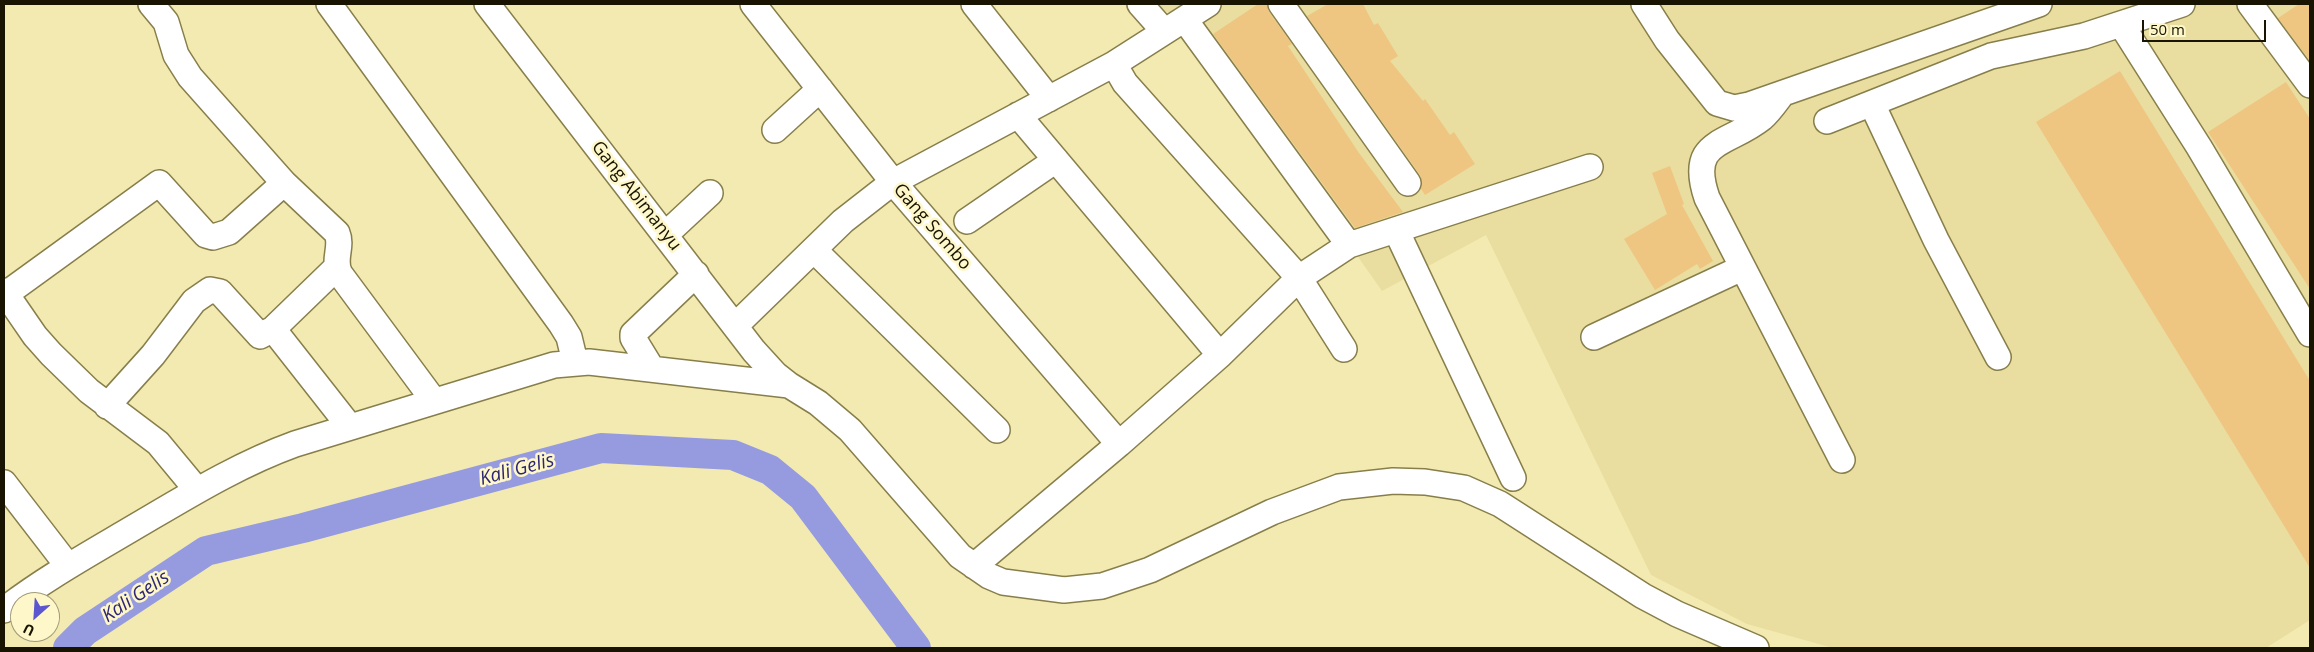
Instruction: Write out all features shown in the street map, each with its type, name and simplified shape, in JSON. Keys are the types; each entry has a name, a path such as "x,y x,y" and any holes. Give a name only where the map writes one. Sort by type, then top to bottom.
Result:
{"street":[{"path":"107,406 159,348 194,301 210,290 220,292 260,336 273,329 336,268 339,245 337,233 284,182 181,65 166,22 151,4"},
{"path":"329,4 561,324 569,337 575,362"},
{"name":"Gang Abimanyu","path":"487,4 764,363 789,385 818,403 850,430 947,542 974,566 1003,582 1064,590 1102,586 1150,570 1272,512 1339,487 1393,481 1425,482 1464,488 1500,504 1643,596 1685,617 1756,648"},
{"path":"974,4 1048,99"},
{"path":"1140,4 1174,25 1349,245"},
{"path":"735,326 843,221 893,182 1114,64 1208,4"},
{"path":"1281,4 1408,183"},
{"path":"1644,4 1667,40 1717,103 1734,108 1748,105 2039,4"},
{"path":"1827,121 1991,56 2084,36 2182,4"},
{"path":"2250,4 2310,84"},
{"name":"Gang Sombo","path":"761,7 820,89 893,182 1119,444"},
{"path":"2121,24 2199,147 2310,334"},
{"path":"1114,64 1125,83 1299,278 1344,349"},
{"path":"775,130 820,89"},
{"path":"1784,92 1762,118 1715,145 1706,154 1702,162 1700,179 1707,198 1742,268 1842,460"},
{"path":"1872,104 1936,240 1998,357"},
{"path":"1018,116 1220,355"},
{"path":"967,222 1056,160"},
{"path":"974,566 1119,444 1220,355 1299,278 1349,245 1590,167"},
{"path":"197,490 158,443 107,406 51,354 5,292 159,183 206,235 213,237 229,232 284,182"},
{"path":"666,234 710,193"},
{"path":"1396,230 1513,478"},
{"path":"814,250 997,430"},
{"path":"336,268 434,401"},
{"path":"1594,338 1742,268"},
{"path":"652,369 633,338 633,334 696,274"},
{"path":"273,329 350,427"},
{"path":"4,610 68,566 197,490 262,456 350,427 554,365 575,362 789,385"},
{"path":"4,483 68,566"}],"shaded area":[{"path":"1132,4 2310,4 2310,620 2266,648 1833,648 1747,624 1651,575 1486,235 1382,291 1189,17"}],"building":[{"path":"1258,4 1267,4 1269,12 1292,44 1288,46 1359,153 1403,212 1355,228 1213,34"},
{"path":"1328,4 1363,4 1374,25 1378,23 1398,56 1390,61 1423,101 1425,99 1450,135 1454,132 1475,164 1425,195 1421,189 1422,181 1420,175 1307,16"},
{"path":"2299,4 2310,4 2310,61 2278,18"},
{"path":"2120,71 2310,381 2310,568 2036,122"},
{"path":"2286,82 2310,119 2310,289 2208,132"},
{"path":"1670,166 1684,204 1682,205 1713,261 1700,269 1697,264 1655,290 1624,239 1667,214 1652,173"}],"waterway":[{"name":"Kali Gelis","path":"68,648 85,631 206,551 303,528 601,448 733,455 770,470 803,497 916,648"}]}
